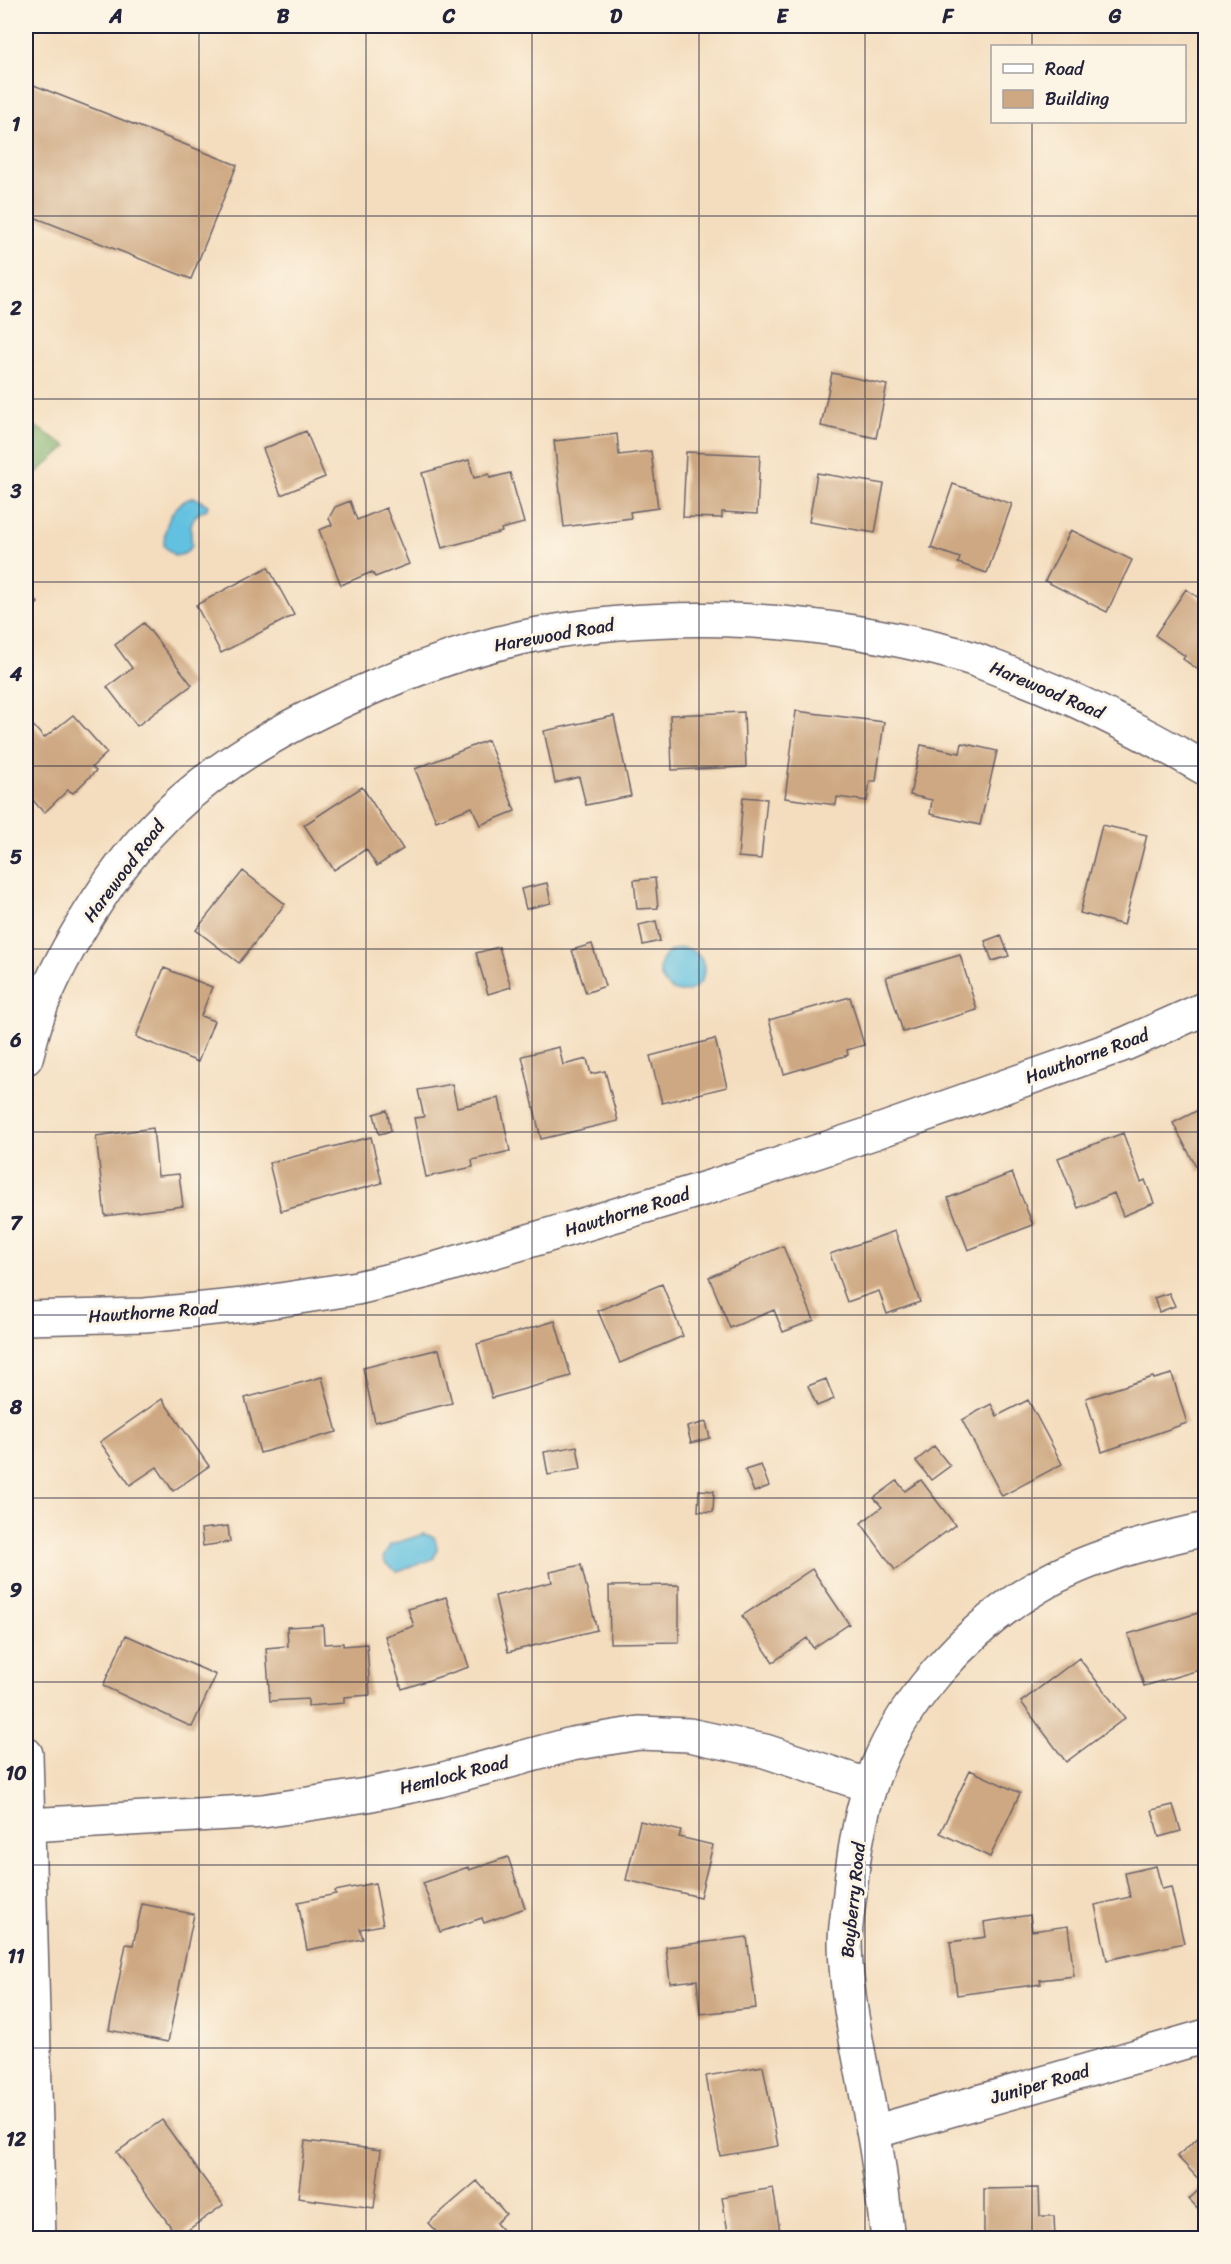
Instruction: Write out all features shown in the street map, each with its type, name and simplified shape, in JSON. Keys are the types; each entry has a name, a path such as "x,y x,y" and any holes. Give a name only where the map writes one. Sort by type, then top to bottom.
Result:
{"street":[{"name":"Harewood Road","path":"26,1058 42,1004 74,938 112,880 148,833 194,789 249,748 375,685 455,656 538,634 627,622 709,620 786,622 883,637 961,655 1037,683 1141,731 1206,769"},
{"name":"Hawthorne Road","path":"26,1318 145,1315 254,1304 357,1288 428,1271 713,1186 873,1133 1125,1044 1206,1008"},
{"name":"Bayberry Road","path":"888,2238 874,2132 849,2005 845,1941 853,1864 870,1786 890,1741 919,1694 956,1650 994,1616 1039,1586 1084,1563 1163,1539 1206,1529"},
{"name":"Hemlock Road","path":"28,1825 262,1811 355,1797 440,1780 572,1744 639,1733 690,1735 765,1751 870,1786"},
{"path":"26,1754 39,2238"},
{"name":"Juniper Road","path":"874,2132 1206,2036"}],"green space":[{"path":"26,421 67,446 26,482"}],"water":[{"path":"194,497 208,505 206,510 197,514 192,522 192,546 184,554 175,556 164,546 168,522 180,504"},
{"path":"682,948 691,949 698,954 703,961 703,979 698,986 691,991 682,992 673,991 666,986 661,979 660,970 661,961 666,954 673,949"},
{"path":"423,1534 434,1537 437,1551 433,1559 397,1572 386,1564 383,1558 390,1545"}],"building":[{"path":"26,82 237,165 191,279 26,214"},
{"path":"832,373 887,385 876,438 821,426"},
{"path":"306,431 325,477 281,495 263,449"},
{"path":"617,434 619,455 651,451 658,508 630,512 631,518 564,527 554,441"},
{"path":"686,452 760,455 757,514 722,512 722,518 683,517"},
{"path":"469,460 474,478 489,474 490,478 510,473 524,523 501,529 502,532 442,548 422,473"},
{"path":"817,473 884,484 875,533 809,522"},
{"path":"953,484 1012,504 987,573 958,563 960,558 931,548"},
{"path":"350,501 357,520 386,508 409,564 375,577 372,572 341,585 319,530 332,525 329,518 335,507"},
{"path":"1071,530 1132,560 1107,612 1045,581"},
{"path":"268,567 294,615 221,653 196,605"},
{"path":"26,588 38,603 26,614"},
{"path":"1186,589 1206,603 1206,675 1183,659 1185,656 1155,635"},
{"path":"144,623 192,685 137,726 107,687 132,668 115,645"},
{"path":"796,711 884,722 876,781 870,781 867,801 837,797 836,805 785,798"},
{"path":"744,712 746,767 672,770 670,715"},
{"path":"73,715 107,753 92,767 96,771 73,793 68,790 44,813 26,792 26,726 30,722 44,738"},
{"path":"614,716 631,796 586,805 579,777 555,783 544,731"},
{"path":"488,740 515,811 480,825 472,807 436,821 415,769"},
{"path":"962,743 997,751 980,825 930,814 932,800 910,795 921,745 960,753"},
{"path":"362,787 403,849 377,866 366,849 334,870 304,825"},
{"path":"743,797 767,799 761,859 738,857"},
{"path":"1102,825 1147,835 1124,925 1080,913"},
{"path":"243,871 285,904 239,963 196,930"},
{"path":"655,878 658,908 637,909 634,880"},
{"path":"547,883 551,903 526,909 521,889"},
{"path":"656,921 660,941 643,945 639,925"},
{"path":"1001,935 1009,956 992,961 985,941"},
{"path":"592,944 605,986 586,993 572,950"},
{"path":"499,947 511,987 488,994 476,953"},
{"path":"960,955 977,1010 903,1032 886,977"},
{"path":"164,968 212,987 201,1016 214,1021 198,1062 136,1037"},
{"path":"850,997 864,1045 847,1050 848,1055 784,1074 769,1020"},
{"path":"715,1039 727,1087 662,1103 650,1056"},
{"path":"559,1047 563,1065 587,1059 591,1074 605,1071 618,1121 541,1139 522,1056"},
{"path":"452,1084 457,1107 499,1098 510,1151 472,1160 473,1167 426,1177 414,1118 424,1117 418,1090"},
{"path":"1206,1106 1206,1168 1199,1172 1173,1123"},
{"path":"387,1110 391,1131 379,1134 374,1114"},
{"path":"153,1128 158,1176 179,1174 183,1206 105,1216 96,1136"},
{"path":"1123,1133 1141,1182 1145,1180 1154,1203 1123,1216 1114,1193 1078,1208 1058,1158"},
{"path":"371,1137 382,1183 281,1211 269,1163"},
{"path":"1012,1173 1033,1225 968,1250 948,1198"},
{"path":"895,1231 920,1302 887,1314 879,1291 847,1302 830,1254"},
{"path":"783,1246 814,1320 783,1332 774,1310 730,1328 709,1277"},
{"path":"662,1284 683,1336 620,1363 598,1311"},
{"path":"1169,1293 1175,1306 1159,1312 1154,1298"},
{"path":"555,1321 571,1376 492,1398 477,1344"},
{"path":"439,1349 452,1403 375,1422 363,1368"},
{"path":"1172,1374 1187,1423 1102,1452 1086,1398 1153,1377 1154,1379"},
{"path":"322,1377 337,1432 260,1453 245,1398"},
{"path":"826,1379 834,1399 817,1406 808,1386"},
{"path":"162,1399 209,1466 173,1491 157,1467 130,1485 100,1442"},
{"path":"1028,1400 1062,1464 1002,1496 962,1420 991,1404 997,1416"},
{"path":"706,1422 710,1438 691,1443 687,1427"},
{"path":"577,1446 581,1469 548,1475 544,1452"},
{"path":"934,1446 950,1466 931,1480 916,1461"},
{"path":"761,1465 769,1486 754,1492 745,1470"},
{"path":"921,1480 955,1525 895,1570 861,1523 882,1507 874,1498 897,1481 905,1491"},
{"path":"699,1490 714,1491 713,1512 698,1511"},
{"path":"228,1526 230,1542 203,1546 201,1529"},
{"path":"581,1565 597,1630 508,1652 495,1596 552,1582 550,1572"},
{"path":"812,1569 849,1624 813,1648 807,1638 773,1662 742,1616"},
{"path":"679,1585 679,1642 610,1643 609,1586"},
{"path":"446,1597 469,1667 402,1689 385,1636 414,1626 408,1609"},
{"path":"1198,1613 1206,1640 1206,1668 1144,1686 1128,1634"},
{"path":"323,1625 324,1644 343,1643 343,1646 367,1644 370,1695 344,1697 344,1703 308,1706 308,1699 270,1701 266,1648 288,1646 287,1627"},
{"path":"126,1635 216,1675 192,1727 103,1686"},
{"path":"1079,1658 1125,1718 1066,1762 1021,1702"},
{"path":"970,1770 1020,1793 990,1857 940,1833"},
{"path":"1173,1805 1181,1831 1159,1837 1152,1810"},
{"path":"640,1821 681,1831 679,1837 713,1845 700,1897 626,1880"},
{"path":"508,1857 525,1908 484,1923 482,1918 440,1932 423,1883 468,1867 469,1870"},
{"path":"1156,1866 1162,1889 1171,1887 1184,1943 1107,1960 1095,1905 1130,1897 1125,1873"},
{"path":"375,1883 383,1925 360,1929 363,1939 307,1950 298,1902 336,1894 335,1891"},
{"path":"142,1904 194,1914 168,2042 109,2030 126,1944 133,1945"},
{"path":"1030,1915 1032,1931 1068,1926 1074,1976 1040,1980 1041,1984 957,1995 950,1942 986,1937 984,1922"},
{"path":"747,1937 756,2008 700,2014 697,1980 670,1983 666,1947"},
{"path":"763,2066 778,2146 720,2156 706,2076"},
{"path":"162,2120 223,2205 178,2237 117,2152"},
{"path":"1206,2131 1206,2217 1189,2199 1204,2185 1177,2156"},
{"path":"305,2141 381,2150 374,2208 298,2198"},
{"path":"477,2181 506,2214 496,2223 509,2238 442,2238 428,2223"},
{"path":"773,2188 781,2238 729,2238 722,2197"},
{"path":"1039,2188 1040,2216 1054,2216 1055,2238 984,2238 984,2189"}]}
